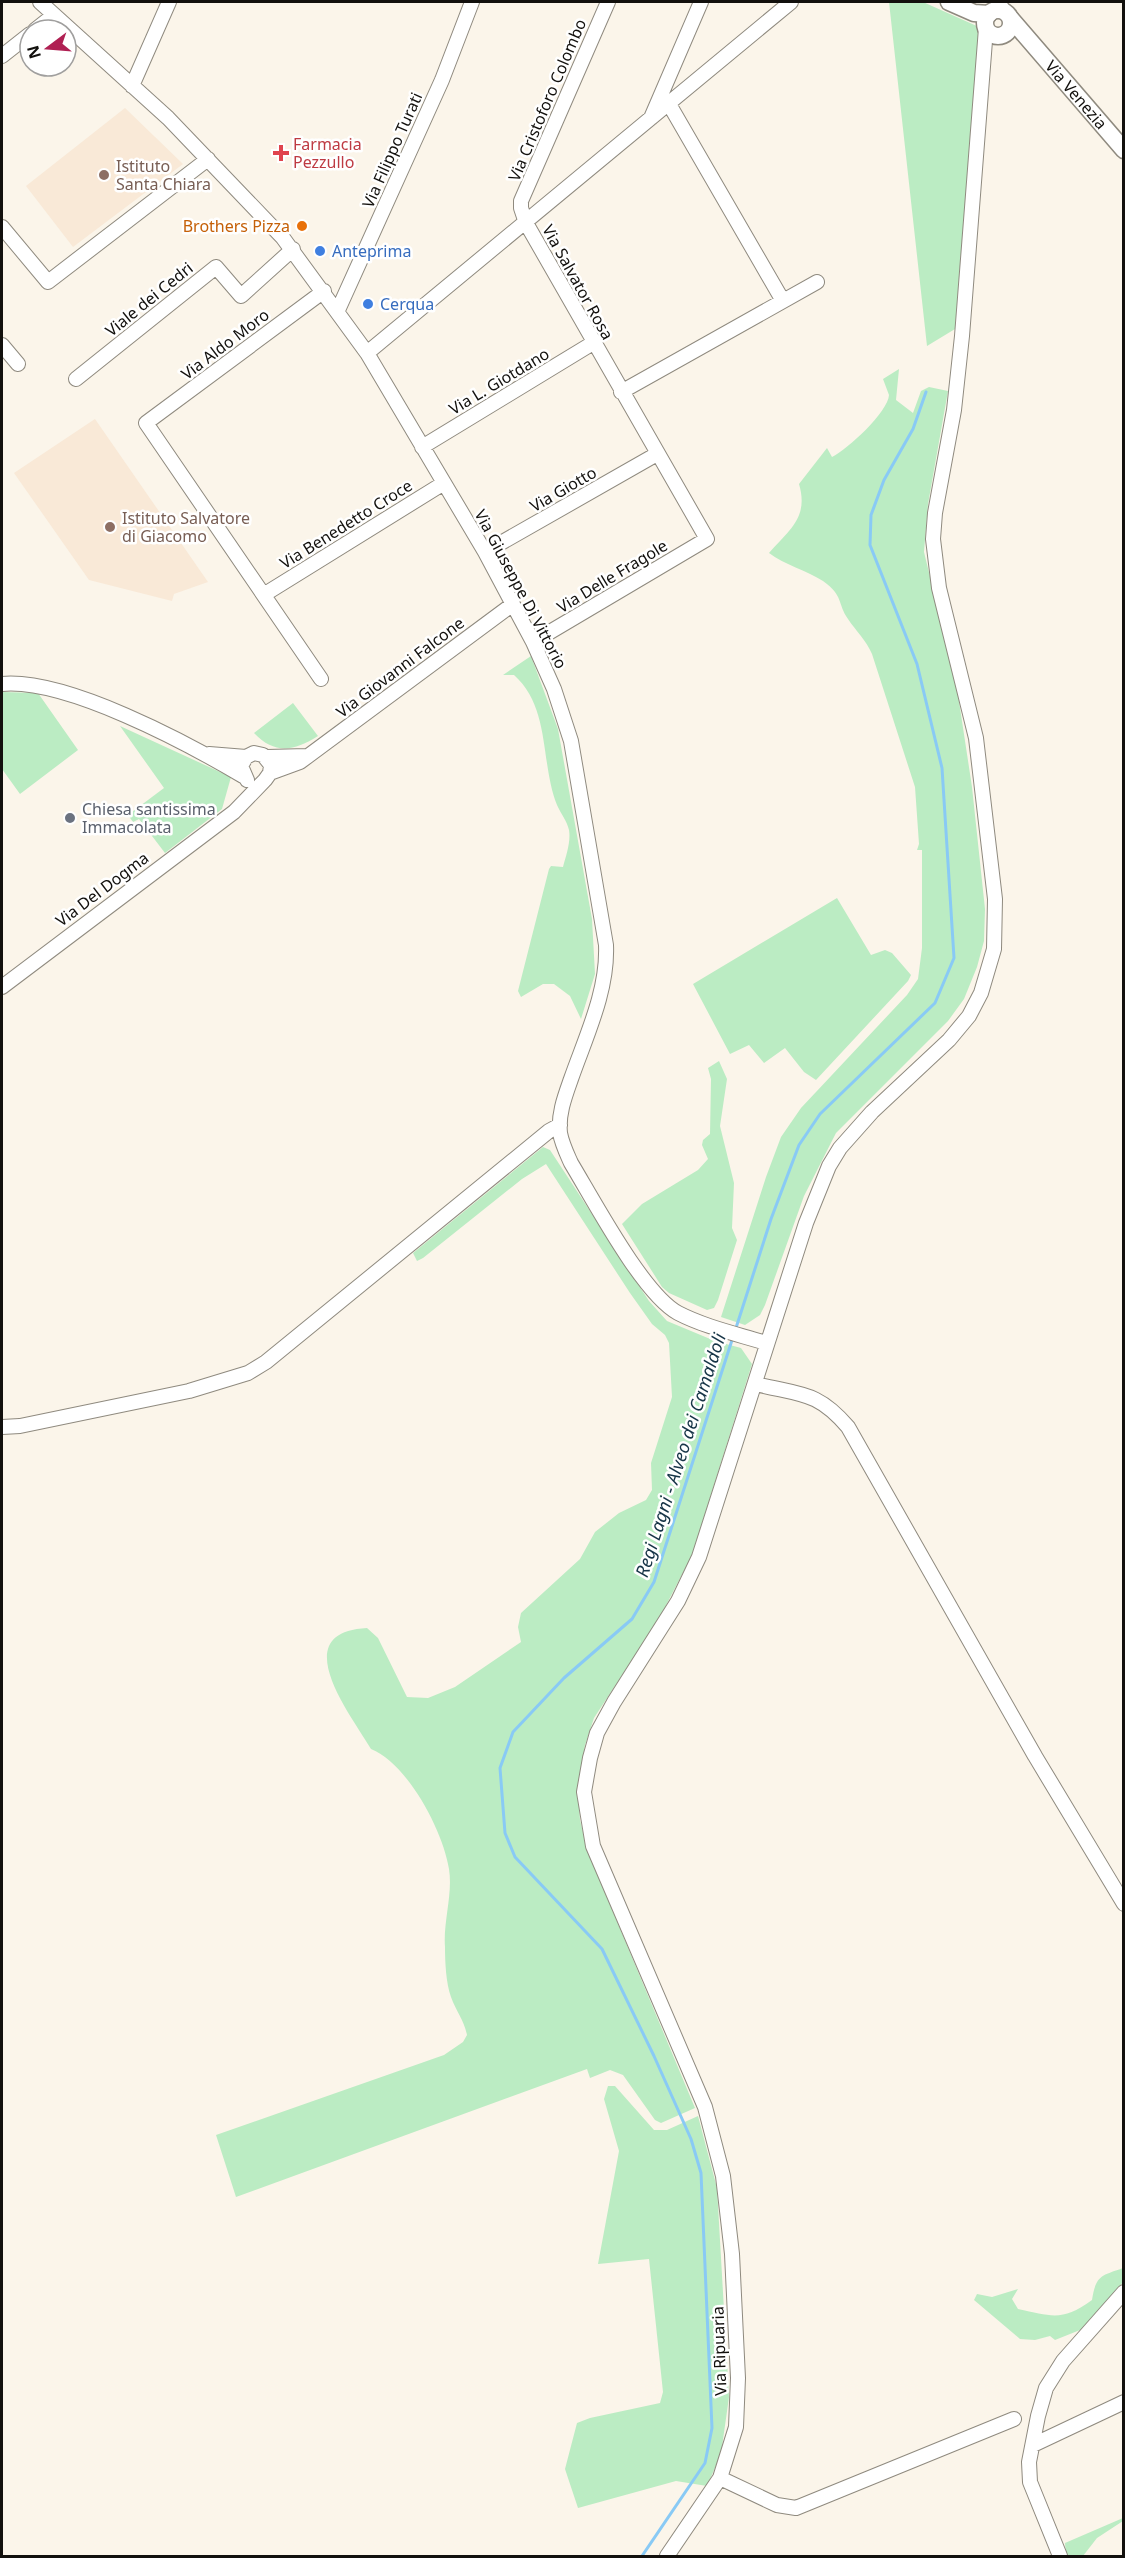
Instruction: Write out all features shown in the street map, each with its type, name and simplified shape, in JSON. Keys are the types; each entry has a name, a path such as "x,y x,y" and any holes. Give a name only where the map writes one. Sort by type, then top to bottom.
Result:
{"main road":[{"path":"949,2 993,18"},
{"name":"Via Venezia","path":"993,18 1031,41 1124,150"}],"street":[{"name":"Via Giuseppe Di Vittorio","path":"40,2 208,159 293,249 367,353 485,552 533,642 554,689 571,741 606,945 607,962 603,984 564,1102 560,1125 564,1147 571,1163 645,1282 664,1303 677,1312 766,1343"},
{"path":"132,86 169,2"},
{"name":"Via Filippo Turati","path":"338,310 442,80 472,2"},
{"name":"Via Cristoforo Colombo","path":"526,223 522,201 608,2"},
{"path":"650,120 701,2"},
{"name":"Via Salvator Rosa","path":"707,539 526,223 791,2"},
{"path":"50,18 54,15"},
{"name":"Via Ripuaria","path":"667,2556 720,2478 736,2427 738,2378 732,2254 723,2176 711,2127 692,2071 593,1846 584,1792 597,1733 678,1601 699,1557 756,1384 766,1343 806,1223 829,1166 860,1126 949,1040 969,1016 981,993 994,949 995,899 976,738 939,588 933,539 955,399 986,51 993,18"},
{"path":"2,56 18,43"},
{"path":"669,105 783,301"},
{"path":"2,227 48,282 208,159"},
{"path":"367,353 526,223"},
{"name":"Viale dei Cedri","path":"76,379 216,267 241,296 293,249"},
{"path":"621,392 817,282"},
{"name":"Via Aldo Moro","path":"266,594 147,423 324,291"},
{"name":"Via L. Giotdano","path":"422,447 593,343"},
{"path":"2,345 18,364"},
{"name":"Via Giotto","path":"485,552 657,454"},
{"name":"Via Benedetto Croce","path":"266,594 444,483"},
{"name":"Via Delle Fragole","path":"533,642 707,539"},
{"path":"266,594 321,679"},
{"name":"Via Giovanni Falcone","path":"267,777 289,768 307,756 513,604"},
{"path":"2,684 34,685 85,699 207,754 255,783 267,777 271,765 267,757"},
{"path":"207,754 246,757 259,753 267,757 307,756"},
{"path":"223,818 245,778 241,766 246,757"},
{"name":"Via Del Dogma","path":"2,987 250,798 267,777"},
{"path":"2,1427 20,1426 189,1391 248,1373 266,1362 539,1139 560,1125"},
{"path":"756,1384 818,1398 834,1410 848,1426 1035,1756 1124,1904"},
{"path":"1060,2556 1036,2502 1030,2482 1029,2462 1046,2388 1063,2361 1124,2292"},
{"path":"1033,2445 1124,2402"},
{"path":"720,2478 777,2505 796,2508 1014,2419"}],"shaded area":[{"name":"Istituto Santa Chiara","path":"125,108 183,164 73,247 26,186"},
{"name":"Istituto Salvatore di Giacomo","path":"95,419 208,582 174,594 172,601 89,580 14,473"}],"green space":[{"path":"889,2 923,2 979,27 955,329 927,346"},
{"path":"899,369 896,400 913,413 921,391 929,387 948,391 928,504 924,552 957,688 972,787 985,909 984,941 977,967 964,999 948,1021 836,1133 804,1196 765,1305 760,1315 745,1325 721,1317 781,1137 801,1108 907,995 918,979 922,948 922,850 917,850 919,844 915,787 872,654 848,619 837,595 830,586 769,553 790,530 799,515 801,496 799,484 827,448 832,457 839,453 875,420 889,395 883,379"},
{"path":"531,656 558,729 592,919 595,974 581,1019 570,996 554,984 543,984 521,997 518,991 549,869 551,866 563,867 569,839 568,827 552,789 543,737 534,703 526,688 514,675 503,675"},
{"path":"2,692 38,693 78,750 20,794 2,769"},
{"path":"293,703 318,736 301,745 277,748 269,745 254,733"},
{"path":"120,726 231,777 222,809 165,853 139,819 133,822 128,815 164,788"},
{"path":"837,898 871,955 885,950 892,953 911,975 908,981 816,1080 804,1072 785,1048 764,1063 749,1045 730,1054 693,984"},
{"path":"719,1061 727,1079 720,1126 734,1183 732,1228 737,1240 718,1300 714,1308 707,1310 669,1293 662,1287 622,1224 642,1204 698,1170 708,1159 702,1145 703,1140 710,1134 711,1079 708,1068"},
{"path":"543,1147 550,1150 649,1301 667,1321 715,1341 741,1348 752,1364 692,1555 660,1617 594,1718 585,1745 578,1788 580,1820 588,1852 695,2108 661,2123 655,2120 623,2075 610,2070 590,2078 587,2069 236,2197 216,2135 444,2055 463,2042 467,2035 451,1997 447,1979 445,1928 450,1879 439,1836 422,1800 398,1769 385,1757 371,1749 339,1697 327,1659 330,1644 343,1633 367,1628 378,1638 407,1697 428,1698 455,1687 521,1642 518,1627 521,1613 580,1559 595,1532 619,1513 646,1500 652,1490 651,1463 672,1397 669,1343 630,1293 546,1164 522,1179 423,1258 417,1261 413,1253"},
{"path":"608,2086 615,2086 654,2130 667,2130 698,2116 717,2188 729,2397 721,2454 707,2486 676,2481 578,2508 565,2469 577,2423 590,2418 660,2403 663,2392 649,2259 598,2264 619,2151 604,2099"},
{"path":"1123,2268 1123,2282 1085,2328 1055,2340 1050,2336 1035,2340 1020,2339 974,2300 977,2294 992,2297 1018,2289 1012,2299 1018,2309 1048,2315 1064,2314 1073,2312 1092,2300 1098,2281 1109,2273"},
{"path":"1123,2518 1123,2521 1097,2538 1083,2556 1066,2556 1065,2543"}],"waterway":[{"name":"Regi Lagni - Alveo dei Camaldoli","path":"735,1331 771,1219 799,1145 820,1114 935,1003 954,958 942,768 917,664 870,545 871,515 884,480 913,429 926,392"},
{"name":"Regi Lagni - Alveo dei Camaldoli","path":"642,2556 705,2463 712,2428 701,2173 691,2139 602,1949 515,1857 505,1833 500,1768 513,1732 564,1678 632,1619 654,1582 733,1337"}],"place":[{"name":"Farmacia Pezzullo","path":"281,153"},
{"name":"Istituto Santa Chiara","path":"104,175"},
{"name":"Brothers Pizza","path":"302,226"},
{"name":"Anteprima","path":"320,251"},
{"name":"Cerqua","path":"368,304"},
{"name":"Istituto Salvatore di Giacomo","path":"110,527"},
{"name":"Chiesa santissima Immacolata","path":"70,818"}]}
